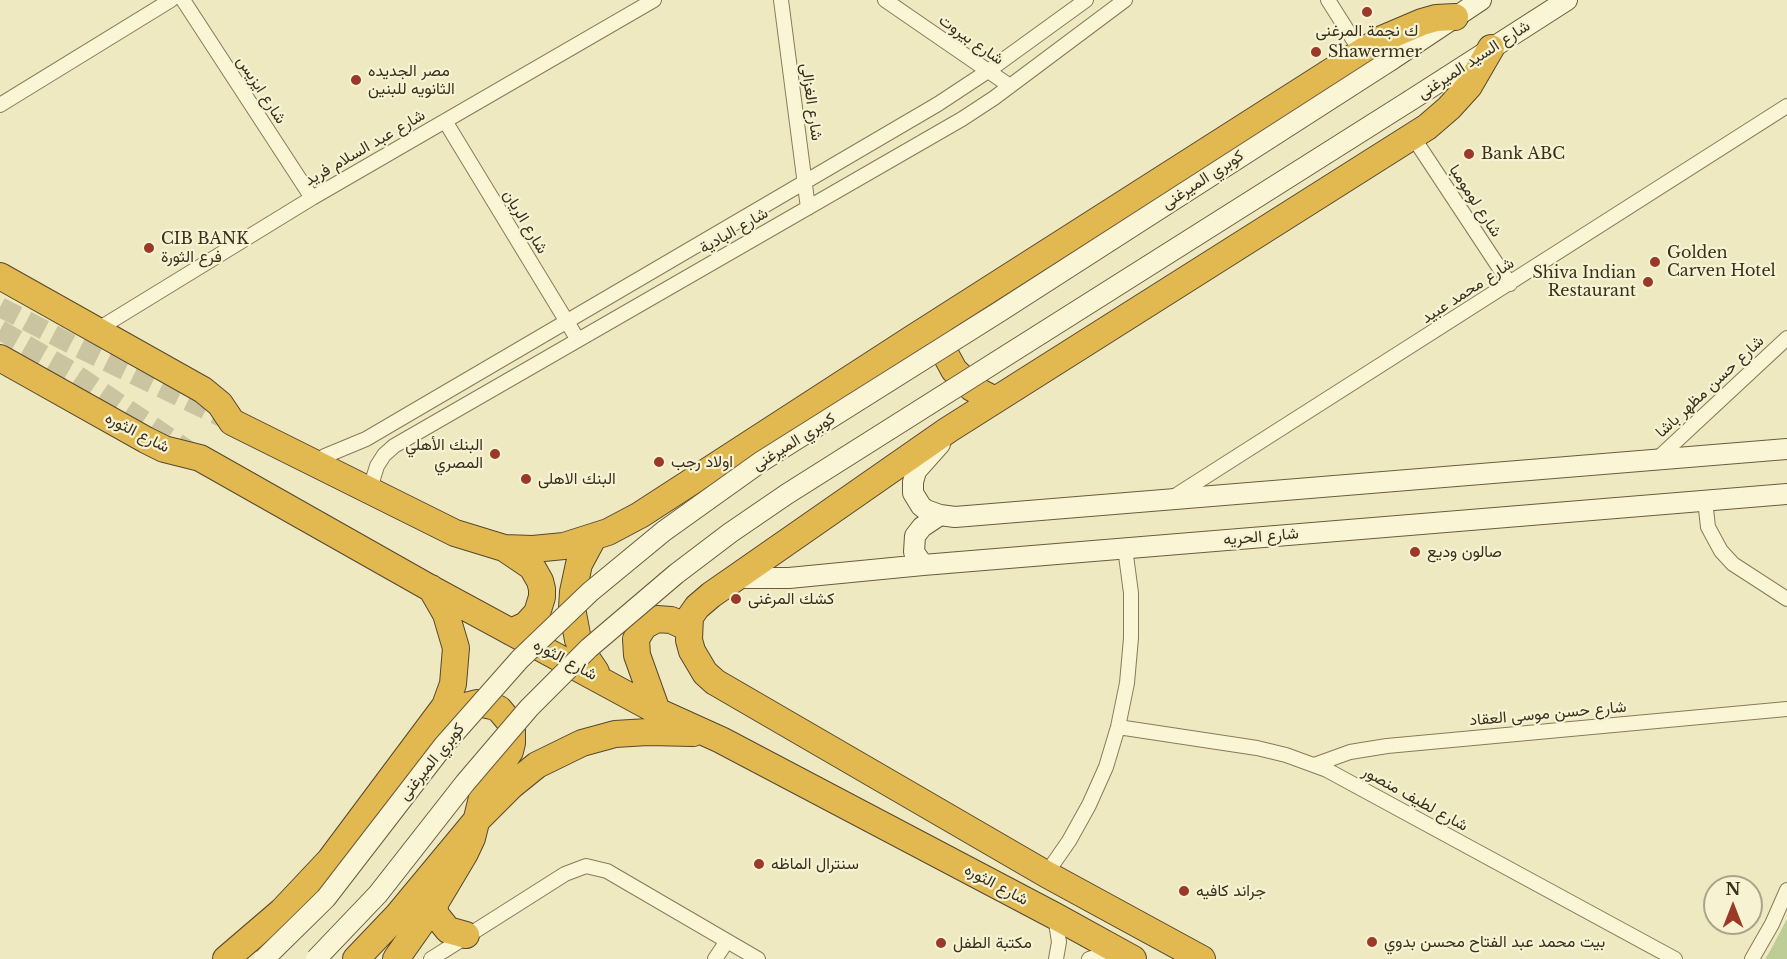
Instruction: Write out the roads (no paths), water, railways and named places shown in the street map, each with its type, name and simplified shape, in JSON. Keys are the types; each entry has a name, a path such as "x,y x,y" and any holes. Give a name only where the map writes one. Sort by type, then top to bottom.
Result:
{"highway":[{"path":"0,276 203,390 220,404 232,423 455,533 504,548 549,548 593,538 622,526 1382,39 1436,18 1455,17"},
{"path":"657,711 637,655 636,639 644,626 657,619 671,620 689,628 690,617 697,606 948,430 1413,137 1438,118 1459,97 1477,74 1491,48"},
{"path":"937,323 942,348 954,370 972,388 995,400"},
{"name":"شارع الثوره","path":"0,358 146,440 164,448 200,458 430,588 657,711 707,734 1125,955"},
{"path":"593,538 579,564 572,608 574,624 584,654 603,680"},
{"path":"504,548 532,567 542,589 540,605 532,620 511,632"},
{"path":"226,959 282,911 330,860 445,706 453,684 456,648 446,614 430,588"},
{"name":"شارع الثوره","path":"689,628 692,651 697,663 715,682 1046,874 1202,959"},
{"path":"396,959 434,905 465,853 485,789 510,751 512,743 512,728 509,721 499,709 485,703 464,706 439,716"},
{"path":"356,959 397,916 475,822 523,775 551,756 582,743 615,734 632,732 707,734"},
{"path":"434,905 436,915 448,930 466,935"}],"main road":[{"path":"1455,17 1481,0"},
{"name":"شارع السيد الميرغنى","path":"316,959 378,894 465,783 529,708 598,641 694,560 749,519 806,482 1567,0"},
{"name":"كوبري الميرغنى","path":"264,959 332,892 444,745 513,666 584,598 658,536 755,466 999,312 1455,17"},
{"path":"948,430 916,471 913,482 914,493 926,510 940,515 963,517 1787,449"},
{"name":"شارع الحريه","path":"735,578 789,578 1787,494"},
{"path":"923,565 914,552 915,536 922,527 940,515"}],"street":[{"path":"0,105 171,0"},
{"name":"شارع ايزيس","path":"183,0 312,198"},
{"name":"شارع عبد السلام فريد","path":"95,331 312,198 654,0"},
{"name":"شارع الغزالى","path":"781,0 808,208"},
{"name":"شارع بيروت","path":"885,0 1010,86"},
{"name":"شارع البادية","path":"314,463 366,439 938,104 1086,0"},
{"name":"شارع البادية","path":"373,492 373,479 377,466 384,454 394,446 953,124 1010,86 1125,0"},
{"path":"1328,0 1362,52"},
{"name":"شارع محمد عبيد","path":"1165,501 1196,485 1787,106"},
{"name":"شارع الريان","path":"445,121 578,340"},
{"name":"شارع لومومبا","path":"1413,137 1510,284"},
{"name":"شارع حسن مظهر باشا","path":"1656,460 1787,338"},
{"path":"1705,500 1708,527 1721,551 1733,564 1787,599"},
{"path":"1046,874 1069,841 1089,805 1106,767 1118,727 1127,683 1131,638 1131,593 1125,548"},
{"name":"شارع حسن موسى العقاد","path":"1314,765 1341,755 1378,747 1787,709"},
{"name":"شارع لطيف منصور","path":"1118,727 1257,748 1314,765 1362,788 1675,959"},
{"path":"431,959 565,874 586,866 607,871 758,959"},
{"path":"1752,959 1772,924 1787,890"},
{"path":"1055,916 1059,942 1056,959"},
{"path":"715,959 727,940"},
{"path":"1089,959 1125,955"}],"tunnel":[{"path":"0,307 232,422"},
{"path":"0,330 71,371 192,453"}],"place":[{"name":"ك نجمة المرغنى","path":"1367,12"},
{"name":"Shawermer","path":"1316,52"},
{"name":"مصر الجديده الثانويه للبنين","path":"356,80"},
{"name":"Bank ABC","path":"1469,154"},
{"name":"CIB BANK فرع الثورة","path":"149,248"},
{"name":"Golden Carven Hotel","path":"1655,262"},
{"name":"Shiva Indian Restaurant","path":"1648,282"},
{"name":"البنك الأهلي المصري","path":"495,454"},
{"name":"اولاد رجب","path":"659,462"},
{"name":"البنك الاهلى","path":"526,479"},
{"name":"صالون وديع","path":"1415,552"},
{"name":"كشك المرغنى","path":"736,599"},
{"name":"سنترال الماظه","path":"759,864"},
{"name":"جراند كافيه","path":"1184,891"},
{"name":"بيت محمد عبد الفتاح محسن بدوي","path":"1372,942"},
{"name":"مكتبة الطفل","path":"941,943"}]}
